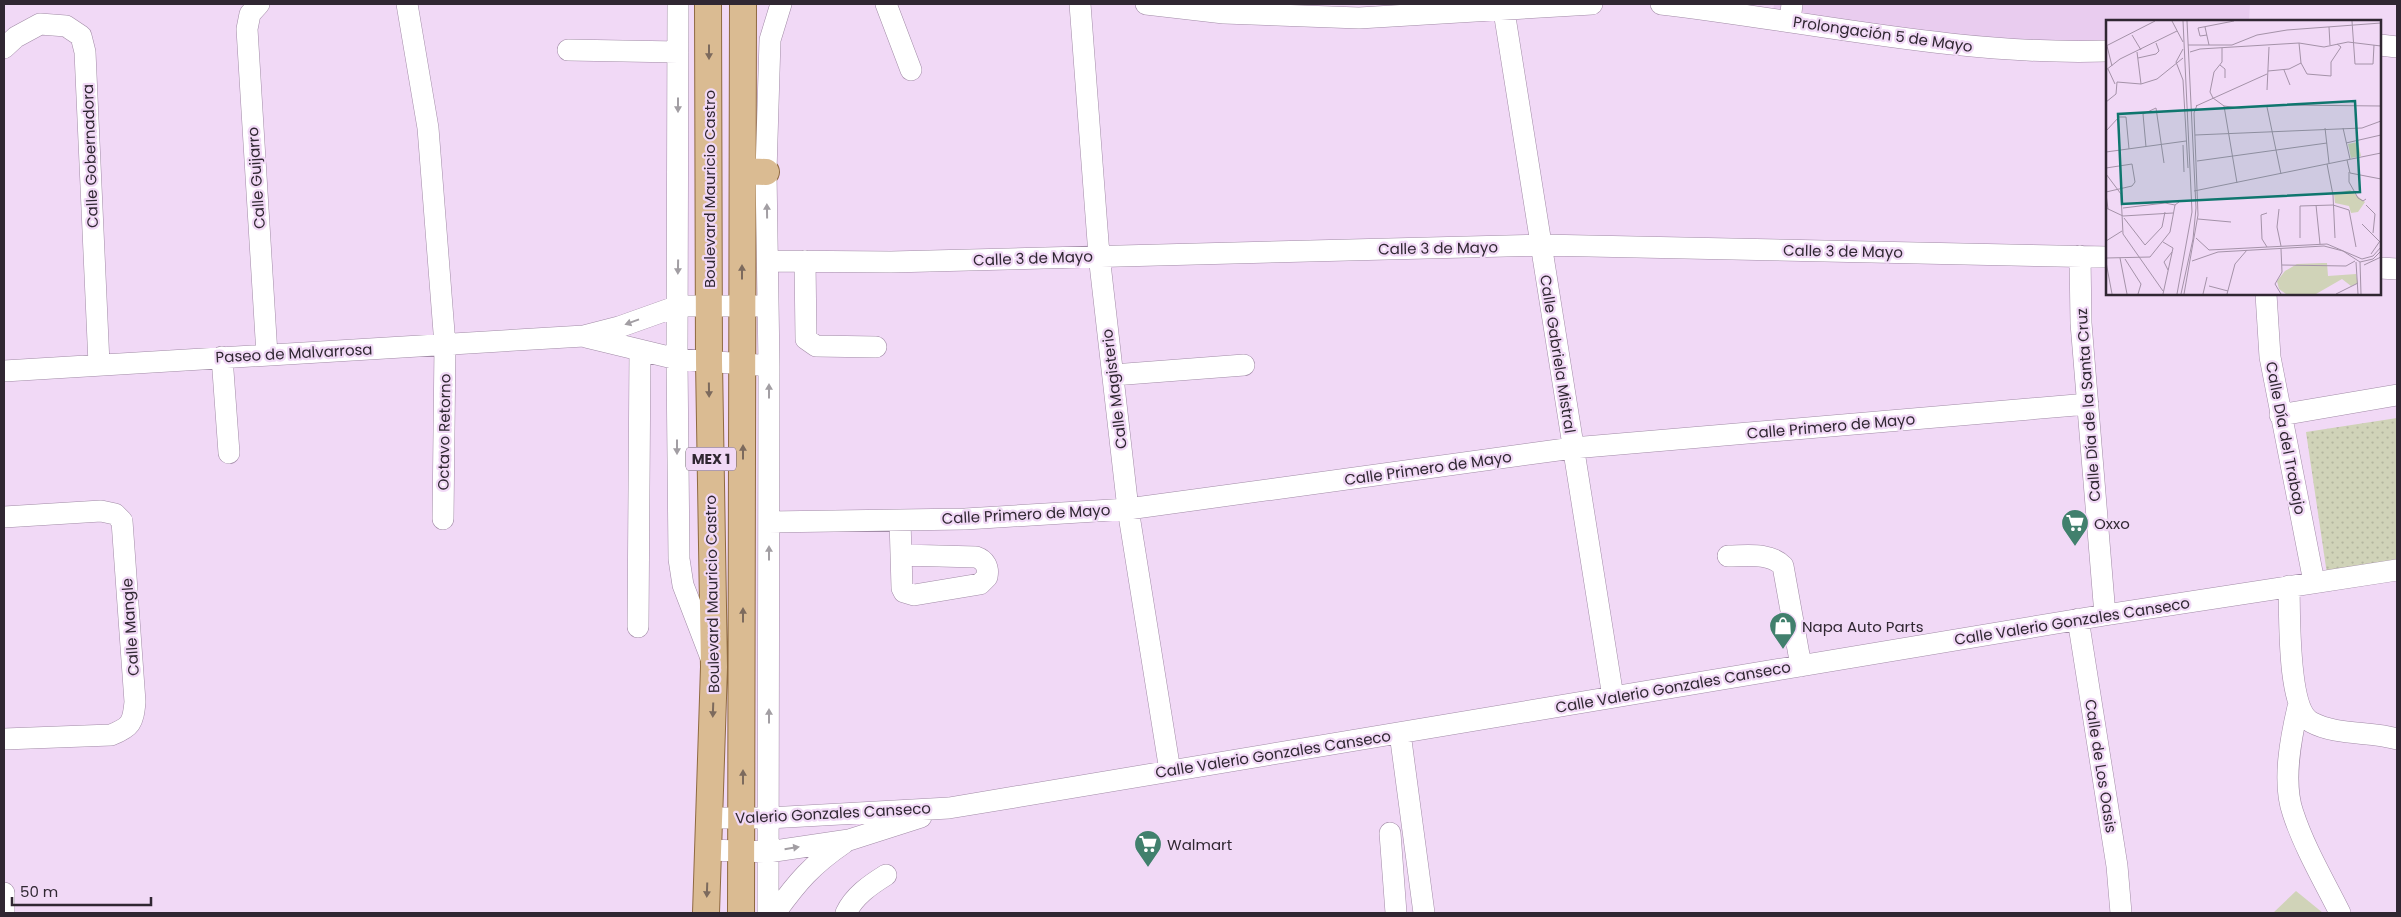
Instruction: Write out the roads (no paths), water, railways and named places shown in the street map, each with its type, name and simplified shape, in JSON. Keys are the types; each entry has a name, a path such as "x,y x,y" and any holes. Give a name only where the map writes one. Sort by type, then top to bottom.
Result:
{"main road":[{"name":"Boulevard Mauricio Castro","path":"706,913 714,667 709,362 708,4"},
{"name":"Boulevard Mauricio Castro","path":"741,913 742,852 755,818 742,305 755,171 743,4"}],"street":[{"name":"Calle Guijarro","path":"259,4 250,14 247,29 267,355"},
{"path":"407,4 428,128 445,345"},
{"name":"Boulevard Mauricio Castro","path":"678,4 677,360 679,559 683,584 714,667"},
{"path":"768,913 768,852 755,818 769,522 768,261 755,171 770,40 781,4"},
{"path":"886,4 911,70"},
{"name":"Calle Magisterio","path":"1080,4 1099,255 1128,509 1170,771"},
{"path":"1146,4 1224,13 1359,18 1504,11 1592,4"},
{"name":"Prolongación 5 de Mayo","path":"1661,4 1791,12 1985,48 2069,53 2106,51"},
{"name":"Calle Gabriela Mistral","path":"1504,11 1613,697"},
{"name":"Calle Gobernadora","path":"4,48 16,37 40,24 66,26 80,36 85,52 99,364"},
{"path":"2381,45 2397,47"},
{"path":"568,50 678,52"},
{"name":"Calle 3 de Mayo","path":"768,261 900,262 1099,255 1541,246 2106,257"},
{"name":"Calle Día de la Santa Cruz","path":"2080,256 2081,323 2105,615"},
{"path":"805,261 806,339 816,346 876,347"},
{"path":"2381,268 2397,269"},
{"name":"Calle Día del Trabajo","path":"2266,295 2270,357 2314,582"},
{"name":"Paseo de Malvarrosa","path":"4,371 584,336 619,327 678,306 768,306"},
{"name":"Paseo de Malvarrosa","path":"584,336 677,360 769,366"},
{"name":"Octavo Retorno","path":"443,519 445,345"},
{"path":"638,627 640,350"},
{"path":"222,358 229,453"},
{"path":"1113,375 1244,365"},
{"path":"2280,415 2397,395"},
{"name":"Calle Primero de Mayo","path":"769,522 900,520 1128,509 1573,448 2088,404"},
{"name":"Calle Mangle","path":"4,517 101,511 115,514 122,521 135,702 133,720 125,730 111,735 4,739"},
{"path":"900,520 902,554"},
{"path":"1728,556 1769,557 1778,560 1784,566 1801,666"},
{"name":"Calle Valerio Gonzales Canseco","path":"949,808 2078,619 2397,570"},
{"path":"2289,586 2293,684 2298,707 2289,745 2292,812 2340,913"},
{"name":"Calle de Los Oasis","path":"2078,619 2117,866 2122,913"},
{"path":"2298,707 2310,722 2334,730 2397,739"},
{"path":"1400,733 1424,913"},
{"name":"Valerio Gonzales Canseco","path":"710,818 755,818 949,808"},
{"name":"Valerio Gonzales Canseco","path":"708,850 768,852 849,840 949,808"},
{"path":"1390,833 1396,913"},
{"path":"775,913 804,874 820,860 849,840"},
{"path":"846,913 869,886 886,875"},
{"path":"4,893 4,913"}],"place":[{"name":"Oxxo","path":"2075,547"},
{"name":"Napa Auto Parts","path":"1783,650"},
{"name":"Walmart","path":"1148,868"}]}
